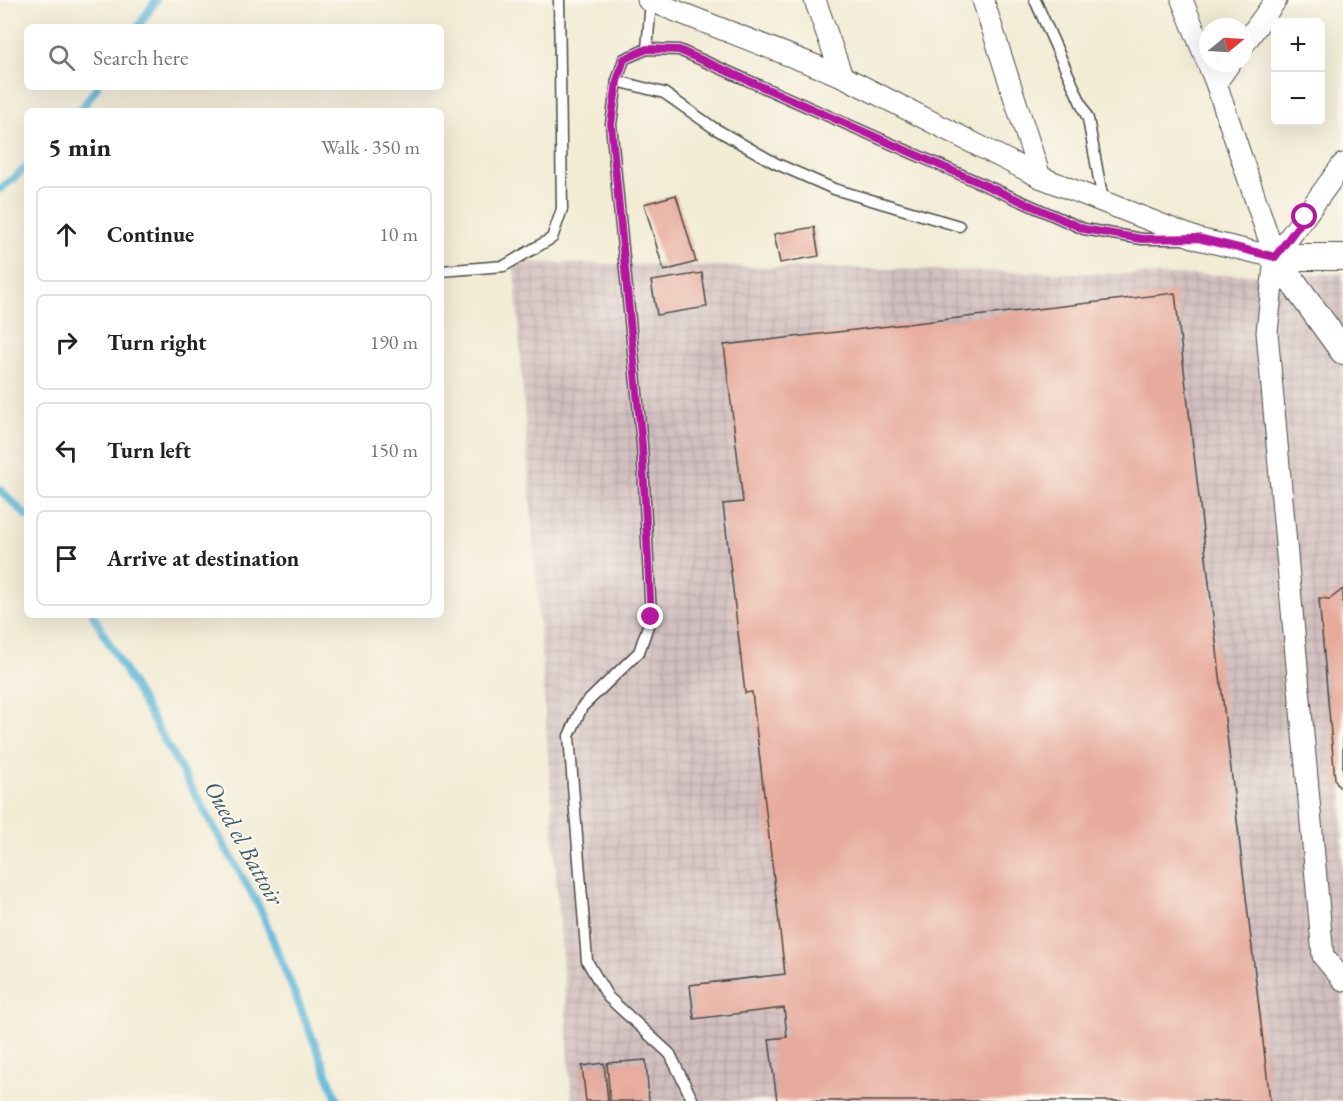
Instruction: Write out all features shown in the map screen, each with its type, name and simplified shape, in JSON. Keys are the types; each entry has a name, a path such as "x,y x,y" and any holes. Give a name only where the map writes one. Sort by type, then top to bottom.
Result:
{"street":[{"path":"815,0 842,76"},
{"path":"983,0 1040,177"},
{"path":"1182,0 1216,83 1275,257 1343,351"},
{"path":"1253,32 1276,0"},
{"path":"650,1 842,76 1040,177 1198,238 1275,257 1343,257"},
{"path":"1216,83 1224,72"},
{"path":"1343,164 1275,257 1267,332 1323,956 1343,980"}],"lane":[{"path":"444,271 504,266 552,238 562,209 559,0"},
{"path":"1035,0 1088,120 1103,201"},
{"path":"647,49 650,1"},
{"path":"693,1101 670,1054 608,997 587,961 569,736 582,707 639,652 651,617 642,445 611,124 617,81 624,59 647,49 679,50 1084,229 1142,239 1198,238"},
{"path":"617,81 664,93 714,128 765,157 834,189 958,226"}],"shaded area":[{"path":"514,262 1174,275 1343,274 1343,1101 572,1101"}],"building":[{"path":"676,195 696,262 664,271 644,204"},
{"path":"814,227 819,256 780,263 774,234"},
{"path":"702,273 707,307 657,315 651,281"},
{"path":"1175,293 1270,1101 777,1101 769,1039 787,1037 784,1008 694,1019 690,985 785,974 752,692 745,693 723,504 743,502 724,345"},
{"path":"1343,589 1343,787 1339,787 1335,779 1319,598 1330,599"},
{"path":"646,1060 649,1101 610,1101 607,1063"},
{"path":"604,1063 608,1101 586,1101 582,1066"}],"waterway":[{"path":"140,24 156,0"},
{"path":"82,108 95,90"},
{"path":"0,189 24,169"},
{"name":"Oued el Battoir","path":"0,490 24,513"},
{"name":"Oued el Battoir","path":"95,618 260,908 338,1101"}],"route":[{"path":"651,617 642,445 611,124 617,81 624,59 647,49 679,50 1084,229 1142,239 1198,238 1275,257 1305,217"}]}
